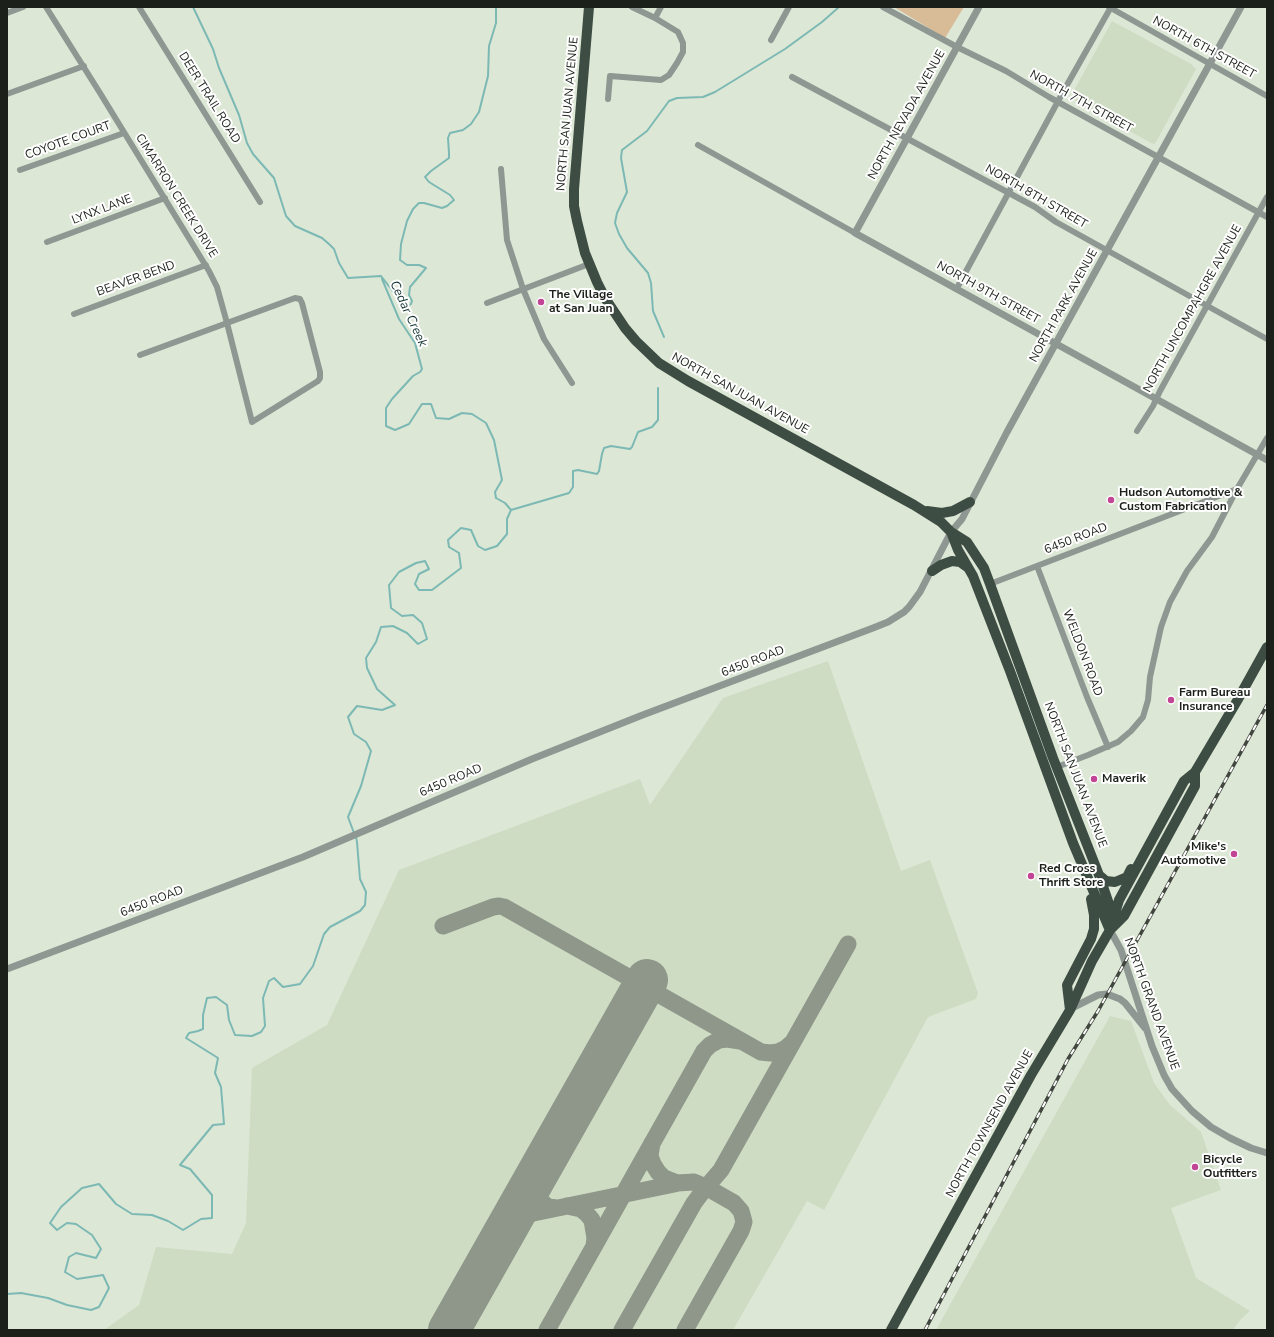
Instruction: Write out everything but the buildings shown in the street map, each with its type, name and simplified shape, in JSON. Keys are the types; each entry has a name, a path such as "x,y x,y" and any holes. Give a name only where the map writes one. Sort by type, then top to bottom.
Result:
{"highway":[{"name":"NORTH SAN JUAN AVENUE","path":"589,7 574,188 577,221 589,264 599,287 614,313 636,341 659,363 688,381 924,510 941,522 951,532 969,544 984,568 1057,767 1099,875 1110,907 1110,930"},
{"path":"924,510 949,512 956,511 970,502"},
{"name":"NORTH SAN JUAN AVENUE","path":"951,532 958,550 970,570 1010,671 1073,843 1110,930"},
{"path":"932,571 941,564 952,561 963,563 970,570"},
{"name":"NORTH TOWNSEND AVENUE","path":"891,1330 1031,1074 1070,1010 1092,961 1110,930 1119,900 1159,826 1184,781 1194,772 1237,701 1267,647"},
{"name":"NORTH TOWNSEND AVENUE","path":"1110,930 1124,916 1195,786 1194,772"},
{"path":"1099,875 1102,879 1111,883 1120,881 1127,876 1150,833 1159,826"},
{"path":"1070,1010 1067,986 1092,939 1094,922 1092,902 1076,858 1073,843"}],"street":[{"path":"7,13 23,7"},
{"name":"CIMARRON CREEK DRIVE","path":"46,7 206,265 218,287 227,323"},
{"name":"DEER TRAIL ROAD","path":"140,7 260,202"},
{"path":"608,99 610,76 661,80 669,75 683,52 683,43 678,32 655,18 632,7"},
{"path":"655,18 661,7"},
{"path":"771,40 790,7"},
{"name":"NORTH 7TH STREET","path":"883,7 957,47 1006,71 1158,158 1267,217"},
{"name":"NORTH NEVADA AVENUE","path":"855,233 979,7"},
{"path":"957,288 1110,7"},
{"name":"NORTH 6TH STREET","path":"1110,7 1267,96"},
{"name":"NORTH PARK AVENUE","path":"904,612 910,607 920,592 951,532 962,519 1056,343 1241,7"},
{"path":"7,94 84,66"},
{"name":"NORTH 8TH STREET","path":"792,77 1035,207 1056,222 1267,339"},
{"name":"COYOTE COURT","path":"20,170 124,133"},
{"name":"NORTH 9TH STREET","path":"698,145 1267,460"},
{"path":"501,169 507,240 523,289 544,339 572,383"},
{"name":"NORTH UNCOMPAHGRE AVENUE","path":"1138,431 1267,197"},
{"name":"LYNX LANE","path":"47,242 165,198"},
{"path":"487,303 589,264"},
{"name":"BEAVER BEND","path":"74,314 206,265"},
{"path":"140,355 227,323 295,298 300,299 302,303 318,364 320,378 318,381 252,422 227,323"},
{"path":"1057,767 1108,747 1126,736 1143,717 1148,700 1150,677 1161,627 1170,602 1187,571 1212,538 1237,488 1267,438"},
{"name":"6450 ROAD","path":"990,584 1237,488"},
{"name":"WELDON ROAD","path":"1037,566 1087,697 1108,747"},
{"name":"6450 ROAD","path":"7,969 275,868 567,745 873,628 888,622 904,612"},
{"name":"NORTH GRAND AVENUE","path":"1110,930 1121,950 1152,1046 1164,1075 1172,1089 1192,1111 1211,1127 1251,1148 1267,1153"},
{"path":"1070,1010 1098,995 1108,994 1125,1003 1148,1031"}],"shaded area":[{"path":"894,7 964,7 945,38"},
{"path":"1112,21 1191,64 1196,69 1154,144 1071,98"},
{"path":"828,661 901,871 930,860 978,993 976,999 928,1017 824,1210 807,1201 733,1330 104,1330 139,1305 156,1247 232,1254 246,1223 252,1068 327,1025 399,870 640,779 650,805 723,698"},
{"path":"1110,1016 1131,1021 1154,1083 1170,1105 1201,1132 1221,1190 1171,1208 1196,1278 1250,1311 1240,1320 1233,1330 936,1330"}],"waterway":[{"path":"193,7 213,49 219,68 239,115 247,143 253,154 274,178 286,216 295,226 322,238 329,244 334,249 339,263 348,278 381,276"},
{"name":"Cedar Creek","path":"381,276 405,307 411,304 412,301 409,295 410,287 426,268 419,265 407,265 400,260 401,244 407,221 413,209 419,203 442,208 454,200 450,195 429,182 425,177 449,158 448,138 450,133 463,130 471,124 479,112 488,76 489,46 496,23 496,7"},
{"path":"664,337 653,311 651,283 648,273 627,248 615,223 617,213 627,192 621,158 622,150 647,131 669,101 677,98 703,97 715,92 785,49 822,22 839,7"},
{"name":"Cedar Creek","path":"382,279 399,319 415,343 422,369 413,376 392,399 386,408 386,426 395,430 409,424 422,404 431,404 436,418 449,419 462,413 472,414 486,423 494,440 502,480 495,492 496,498 505,503 511,510"},
{"path":"354,833 348,817 361,786 371,751 366,742 354,734 348,717 357,706 382,710 395,705 377,689 367,668 366,658 376,642 381,627 393,626 407,633 418,644 427,639 422,623 413,615 402,616 391,608 389,585 399,572 416,563 425,561 429,569 419,574 415,584 419,590 432,590 461,568 459,553 449,547 448,540 461,528 471,530 478,546 485,550 497,546 507,534 507,519 511,510 569,493 573,487 573,471 578,470 597,474 604,448 611,446 630,449 638,432 652,427 658,420 658,388"},
{"path":"7,1294 21,1293 48,1298 67,1305 91,1310 99,1307 109,1288 103,1275 77,1279 65,1272 69,1257 76,1253 96,1258 101,1249 92,1235 76,1224 67,1223 57,1230 50,1223 61,1207 82,1188 99,1184 116,1204 132,1214 152,1215 168,1221 183,1230 201,1219 212,1218 212,1195 190,1169 180,1165 213,1125 224,1124 221,1087 215,1073 218,1058 186,1038 189,1033 203,1029 203,1015 207,998 216,997 227,1005 229,1020 235,1035 252,1036 261,1032 265,1026 263,998 269,981 274,978 283,987 300,984 313,966 324,934 330,927 360,911 365,905 366,892 360,879 356,837"}],"taxiway":[{"path":"443,926 493,907 504,907 761,1052 778,1052 793,1042"},
{"path":"622,1330 694,1203 721,1170 848,944"},
{"path":"547,1330 704,1051 710,1045 719,1040 727,1039 740,1041"},
{"path":"652,1143 650,1156 658,1172 664,1178 677,1183 694,1182 706,1187 734,1203 741,1211 744,1222 741,1231 685,1330"},
{"path":"538,1172 535,1188 538,1199 548,1207 557,1208"},
{"path":"507,1228 514,1219 524,1215 679,1183"},
{"path":"567,1206 581,1209 592,1220 595,1238 594,1246"}],"runway":[{"path":"449,1330 647,980"}],"railway":[{"path":"925,1330 1068,1059 1098,1011 1267,705"}],"place":[{"name":"The Village at San Juan","path":"541,302"},
{"name":"Hudson Automotive & Custom Fabrication","path":"1111,500"},
{"name":"Farm Bureau Insurance","path":"1171,700"},
{"name":"Maverik","path":"1094,779"},
{"name":"Mike's Automotive","path":"1234,854"},
{"name":"Red Cross Thrift Store","path":"1031,876"},
{"name":"Bicycle Outfitters","path":"1195,1167"}]}
